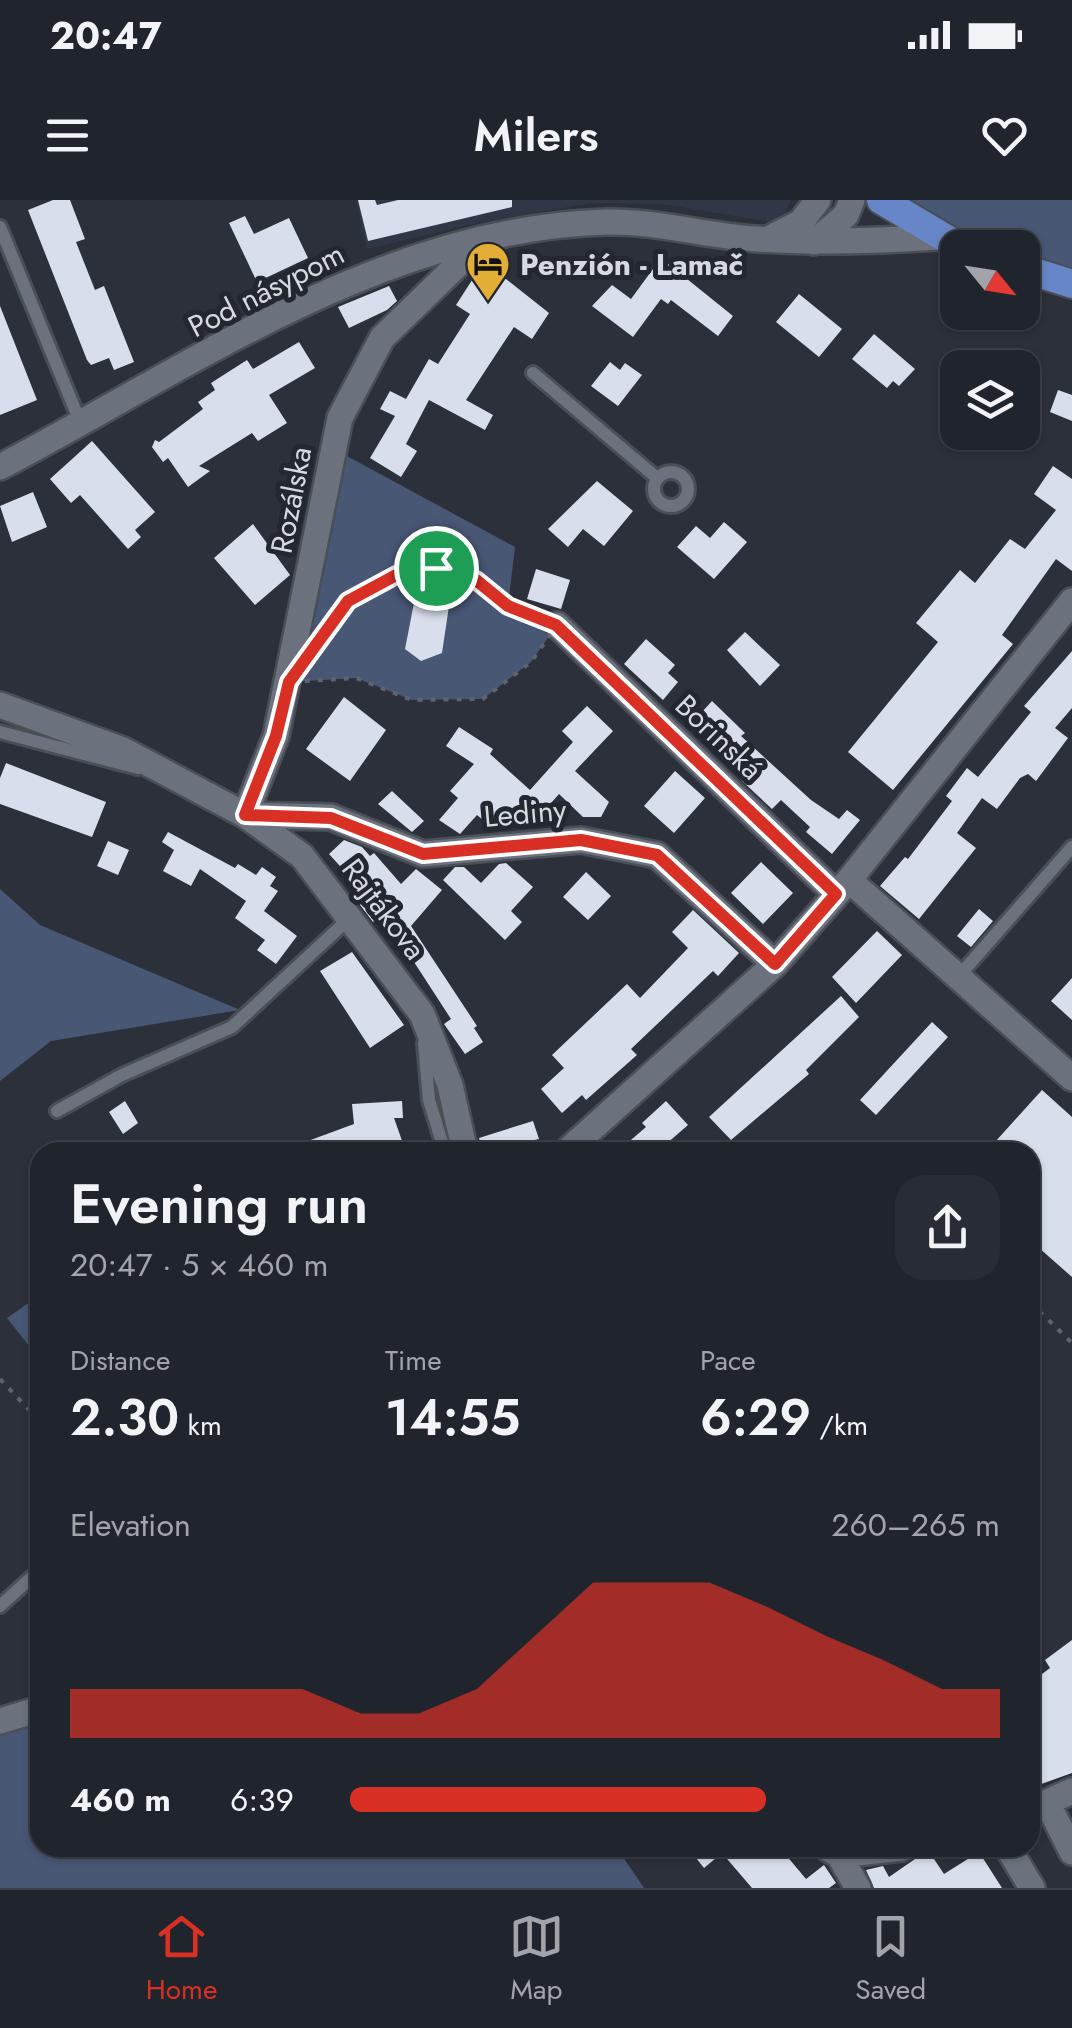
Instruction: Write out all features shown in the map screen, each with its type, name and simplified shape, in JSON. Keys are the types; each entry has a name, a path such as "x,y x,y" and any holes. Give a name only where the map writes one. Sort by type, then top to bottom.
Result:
{"main road":[{"path":"881,200 940,236"},
{"path":"1040,274 1072,284"}],"street":[{"path":"768,239 802,222 818,200"},
{"path":"814,242 846,215 852,200"},
{"name":"Pod násypom","path":"0,467 329,290 481,242 548,227 605,222 660,223 814,242 940,242"},
{"name":"Rozálska","path":"245,815 276,736 289,682 340,418 382,338 481,242"},
{"path":"577,1142 775,964 843,887 1072,601"},
{"name":"Borinská","path":"556,625 843,887 959,976 1072,1078"},
{"name":"Rajtákova","path":"0,706 124,750 245,815 302,856 422,1014 450,1085 462,1142"},
{"name":"Lediny","path":"245,815 331,818 423,854 581,840 657,855 775,964"},
{"path":"0,1721 30,1712"},
{"path":"1040,1807 1072,1791"},
{"path":"1040,1808 1072,1852"},
{"path":"837,1857 858,1888"},
{"path":"1013,1857 1032,1888"}],"lane":[{"path":"0,227 81,424"},
{"path":"533,373 657,478"},
{"path":"0,732 178,778"},
{"path":"959,976 1072,847"},
{"path":"57,1111 122,1075 232,1027 351,918"},
{"path":"422,1014 429,1100 442,1142"},
{"path":"0,1606 30,1578"}],"path":[{"path":"435,575 444,524"},
{"path":"413,566 436,568 476,580 508,606 556,625 532,662 483,699 412,700 356,678 289,682 348,601 413,566"},
{"path":"1040,1312 1072,1343"},
{"path":"0,1378 30,1410"}],"shaded area":[{"path":"356,200 791,200 783,217 770,222 663,204 592,203 477,223 367,249"},
{"path":"902,200 1072,200 1072,284 1040,274 1040,230 940,230"},
{"path":"334,449 515,547 508,606 557,625 531,662 483,699 412,700 356,678 289,682"},
{"path":"0,889 40,925 240,1010 51,1041 0,1081"},
{"path":"30,1302 30,1347 7,1318"},
{"path":"30,1712 30,1857 623,1857 644,1888 0,1888 0,1721"}],"building":[{"path":"53,200 70,200 85,239 76,242 95,290 104,286 134,362 114,370 109,358 91,365 87,360 28,210"},
{"path":"358,200 375,200 377,205 398,200 512,200 512,207 368,241"},
{"path":"245,216 254,234 289,218 308,258 257,282 229,223"},
{"path":"661,258 733,316 718,336 671,300 668,304 661,299 633,337 592,306 612,285 631,299"},
{"path":"486,269 501,275 549,313 532,339 514,327 466,400 493,415 485,430 429,400 406,444 417,451 401,477 370,458 395,416 380,409 390,391 406,399 429,359 438,364 470,314 456,305 476,274 480,277"},
{"path":"389,286 397,301 349,328 338,307"},
{"path":"799,294 842,329 819,357 776,322"},
{"path":"0,306 37,400 0,415"},
{"path":"874,334 915,369 899,386 893,381 887,388 852,359"},
{"path":"299,342 315,368 269,395 287,423 258,441 252,433 199,466 210,471 188,487 168,458 163,462 152,447 155,440 159,442 203,409 198,402 215,390 211,383 247,360 253,369"},
{"path":"610,362 620,370 625,363 642,375 618,406 591,386"},
{"path":"1058,390 1072,395 1072,421 1050,412"},
{"path":"92,441 155,512 135,530 141,537 128,549 80,495 71,503 50,479"},
{"path":"1053,466 1072,479 1072,571 1056,559 1002,635 1013,644 893,790 848,752 938,642 916,623 960,570 975,583 1010,539 1025,549 1056,510 1034,494"},
{"path":"597,481 633,511 604,546 583,529 568,547 548,529"},
{"path":"33,492 47,527 12,542 0,506"},
{"path":"724,522 747,542 714,579 677,547 696,526 710,538"},
{"path":"253,524 290,575 255,605 214,558"},
{"path":"536,569 570,580 561,609 527,599"},
{"path":"420,572 453,579 442,653 421,661 405,649"},
{"path":"745,632 780,665 760,686 727,650"},
{"path":"646,639 675,665 668,673 678,682 663,700 624,664"},
{"path":"1072,651 1072,708 1055,728 1068,738 1036,781 1028,774 1020,778 997,809 982,798 957,833 976,848 919,919 880,886 905,857 908,859 952,801 946,796 967,768 978,777 1031,712 1024,706"},
{"path":"344,697 386,730 350,781 306,749"},
{"path":"712,701 745,733 741,736 811,800 839,819 847,810 860,820 832,854 806,832 810,827 781,800 772,809 740,779 737,741 722,756 690,725"},
{"path":"587,706 613,731 575,771 609,802 601,817 583,817 559,794 529,828 508,811 493,828 477,815 460,834 439,820 458,798 450,791 474,764 446,746 459,727 493,749 490,754 530,790 573,742 562,731"},
{"path":"6,763 106,802 92,837 0,804 0,778"},
{"path":"675,771 705,798 674,833 644,806"},
{"path":"392,791 424,821 412,832 378,804"},
{"path":"168,832 235,868 238,864 256,875 262,867 276,877 270,886 278,891 264,911 297,936 276,964 257,950 265,940 235,918 246,901 200,869 191,886 163,871 174,850 162,842"},
{"path":"344,840 362,847 370,856 374,853 401,884 416,869 442,890 411,926 477,1026 474,1028 483,1042 465,1054 444,1024 451,1019 414,962 381,916 373,922 351,893 359,887 329,854"},
{"path":"108,841 129,850 118,875 97,866"},
{"path":"761,862 793,893 763,924 731,893"},
{"path":"506,863 533,887 511,911 522,922 505,940 443,880 455,867 464,867 481,883 499,864"},
{"path":"586,872 611,896 588,920 563,897"},
{"path":"979,909 993,921 971,947 957,936"},
{"path":"693,910 739,953 718,976 713,971 631,1049 637,1055 586,1100 582,1095 562,1113 541,1089 564,1068 552,1055 627,984 640,998 688,948 672,932"},
{"path":"877,931 902,955 856,1003 832,977"},
{"path":"352,952 404,1025 370,1048 320,971"},
{"path":"1072,978 1072,1020 1051,1001"},
{"path":"841,996 859,1017 806,1070 809,1074 731,1140 709,1117"},
{"path":"932,1022 948,1037 876,1115 860,1100"},
{"path":"1042,1090 1072,1117 1072,1277 1040,1249 1040,1142 995,1142"},
{"path":"125,1101 138,1123 123,1134 109,1112"},
{"path":"402,1101 403,1118 394,1118 402,1142 305,1142 354,1124 352,1104"},
{"path":"666,1101 688,1125 668,1142 629,1142 646,1127 642,1123"},
{"path":"533,1121 539,1139 480,1142 479,1138"},
{"path":"1072,1640 1072,1773 1040,1784 1040,1676 1050,1668 1045,1660"},
{"path":"695,1857 717,1857 704,1868"},
{"path":"725,1857 788,1857 806,1879 824,1865 836,1883 829,1888 752,1888"},
{"path":"918,1857 933,1857 944,1874 971,1857 982,1857 1002,1888 874,1888 866,1870 883,1866 889,1877"}],"place":[{"name":"Penzión - Lamač","path":"488,302"}],"route":[{"path":"413,566 436,568 476,580 508,606 556,625 836,894 775,964 657,855 581,840 423,854 331,818 245,815 276,736 289,682 348,601 413,566"}]}
